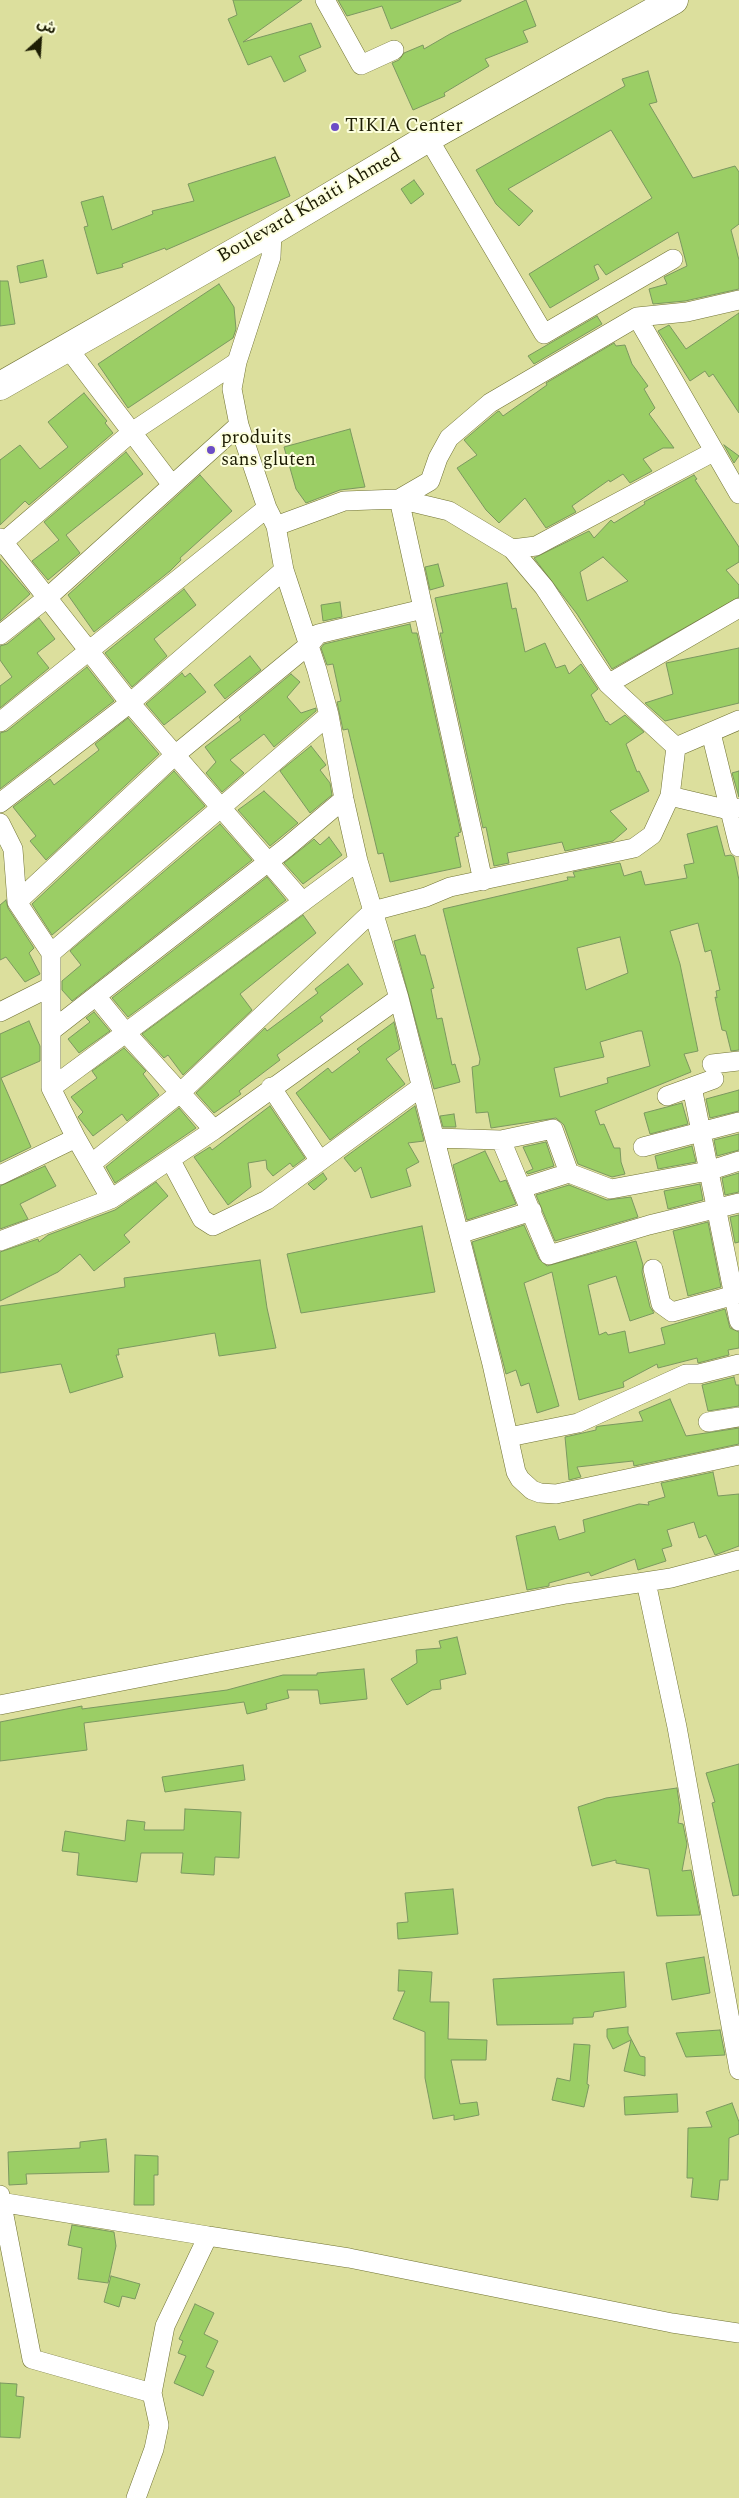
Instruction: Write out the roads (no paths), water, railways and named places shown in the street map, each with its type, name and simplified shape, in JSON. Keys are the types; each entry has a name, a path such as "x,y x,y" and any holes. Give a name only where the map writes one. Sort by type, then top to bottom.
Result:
{"highway":[{"name":"Boulevard Khaiti Ahmed","path":"0,386 272,232 428,138 668,1"}],"street":[{"path":"325,0 361,66 394,50"},
{"path":"428,138 544,334 673,259"},
{"path":"272,232 271,257 237,362 232,389 239,425 267,508 276,526 284,570 310,644 329,715 344,800 358,861 399,998 520,1479 532,1490 548,1495 739,1456"},
{"path":"399,499 430,481 438,458 450,438 490,403 637,317 687,312 739,300"},
{"path":"637,317 713,452 739,494"},
{"path":"67,347 172,485"},
{"path":"237,362 132,432 1,542 130,703 303,902"},
{"path":"0,635 47,598 239,425"},
{"path":"512,549 536,546 713,452"},
{"path":"399,499 482,881"},
{"path":"276,526 344,501 399,499 449,511 512,549 544,587 608,684 676,747"},
{"path":"0,722 267,508"},
{"path":"0,803 130,703 284,570"},
{"path":"608,684 739,608"},
{"path":"17,902 175,755 310,644 318,634 424,609"},
{"path":"51,953 329,715"},
{"path":"676,747 739,720"},
{"path":"711,733 734,809 739,847"},
{"path":"91,1164 181,1092 373,911 426,897 450,887 634,848 652,835 670,796 676,747"},
{"path":"670,796 734,809"},
{"path":"50,1030 268,862 344,800"},
{"path":"0,822 17,902 51,953 51,1088 76,1138 111,1199"},
{"path":"51,1088 358,861"},
{"path":"0,1012 50,987"},
{"path":"96,996 126,1033 214,1130"},
{"path":"0,1241 111,1199 214,1130 271,1087 399,998"},
{"path":"667,1096 692,1086 713,1072 739,1061"},
{"path":"692,1086 716,1210 736,1295 739,1321"},
{"path":"271,1087 320,1161"},
{"path":"171,1160 202,1219 213,1226 266,1200 421,1087"},
{"path":"643,1148 739,1122"},
{"path":"435,1138 501,1140 553,1129 569,1173"},
{"path":"0,1175 76,1138"},
{"path":"501,1140 549,1255 648,1225 739,1203"},
{"path":"522,1188 569,1173 611,1188 708,1171 739,1161"},
{"path":"459,1234 532,1211"},
{"path":"653,1269 661,1304 672,1312 736,1295"},
{"path":"508,1437 578,1423 686,1374 699,1374 739,1364"},
{"path":"708,1422 739,1416"},
{"path":"0,1705 566,1594 671,1578 739,1560"},
{"path":"646,1582 677,1727 739,2070"},
{"path":"152,2393 32,2358 0,2199 208,2236 349,2258 662,2321 739,2333"},
{"path":"136,2498 154,2449 159,2425 152,2393 165,2326 208,2236"}],"place":[{"name":"TIKIA Center","path":"335,127"},
{"name":"produits sans gluten","path":"211,450"}]}
